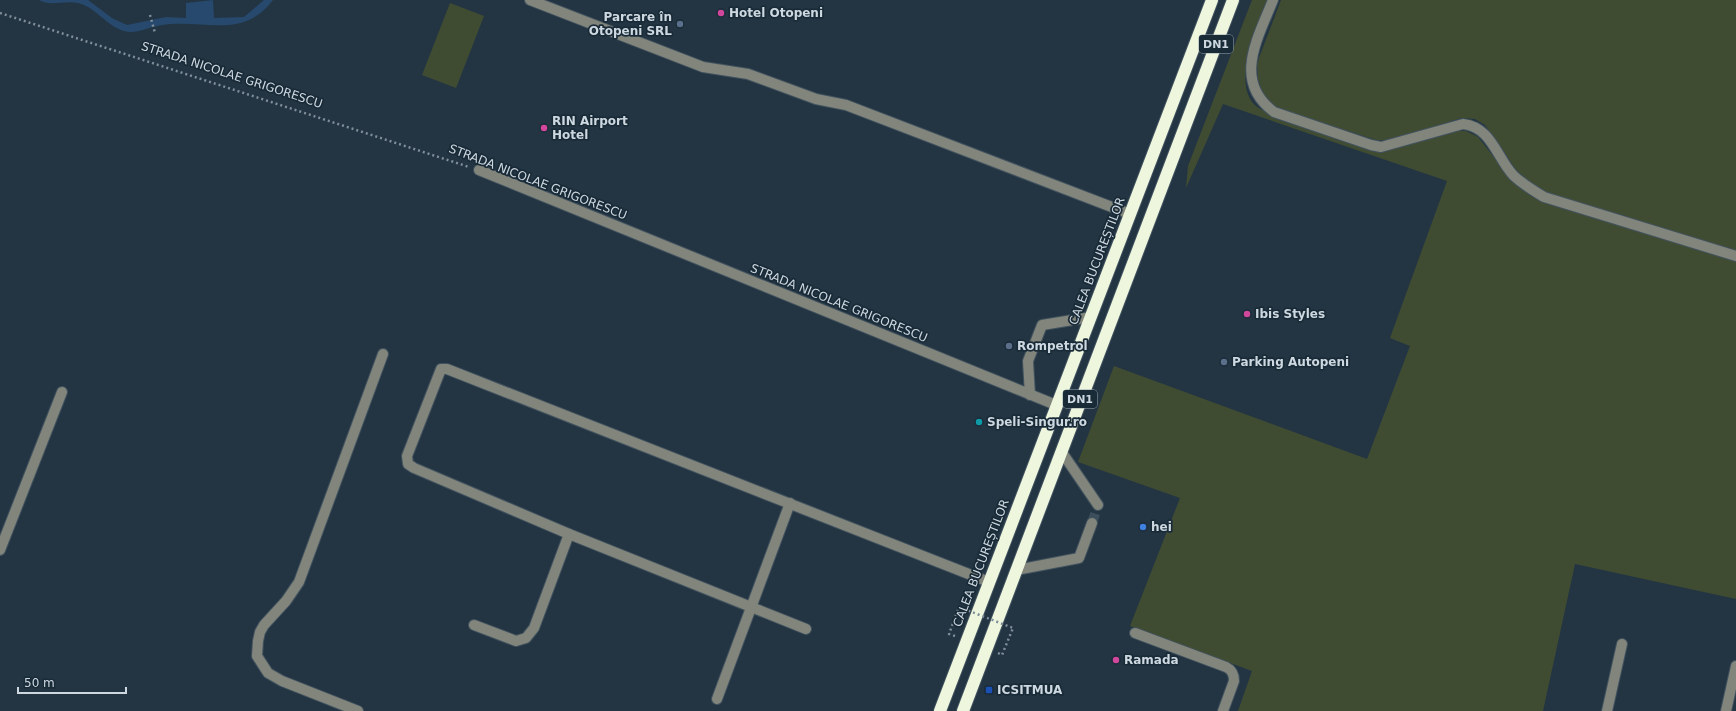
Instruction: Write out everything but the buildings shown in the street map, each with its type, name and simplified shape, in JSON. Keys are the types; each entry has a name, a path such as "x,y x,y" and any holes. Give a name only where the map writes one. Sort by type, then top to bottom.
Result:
{"highway":[{"name":"CALEA BUCUREȘTILOR","path":"940,711 1212,0"},
{"name":"DN1","path":"963,711 1233,0"}],"street":[{"path":"530,0 703,67 748,74 816,99 846,105 1130,214"},
{"path":"1273,0 1254,49 1251,80 1256,93 1263,104 1274,112 1371,145 1381,147 1463,124 1474,125 1483,131 1514,175 1544,197 1736,256"},
{"name":"STRADA NICOLAE GRIGORESCU","path":"479,170 1056,405"},
{"path":"1030,394 1028,361 1042,325 1091,318"},
{"path":"358,711 282,682 268,673 257,656 258,641 260,632 264,625 286,601 299,582 383,354"},
{"path":"806,629 569,534 414,468 408,464 407,456 441,370 447,369 989,582"},
{"path":"0,550 62,392"},
{"path":"1061,451 1098,505"},
{"path":"717,699 790,504"},
{"path":"1016,570 1079,558 1092,523"},
{"path":"474,625 516,641 526,638 534,628 569,534"},
{"path":"1135,633 1231,670 1234,676 1234,681 1223,711"},
{"path":"1608,711 1622,644"},
{"path":"1726,711 1736,666"}],"path":[{"name":"STRADA NICOLAE GRIGORESCU","path":"0,12 479,170"},
{"path":"150,15 155,33"},
{"path":"949,634 959,607 1013,628 1002,655"}],"green space":[{"path":"1252,0 1270,0 1250,52 1245,80 1247,92 1253,103 1262,110 1374,148 1455,131 1466,131 1478,137 1516,185 1530,194 1736,261 1736,599 1575,564 1543,711 1238,711 1252,671 1130,626 1180,498 1078,462 1114,366 1367,459 1410,346 1390,338 1447,181 1223,104 1186,188 1188,166"},
{"path":"1281,0 1736,0 1736,251 1548,193 1536,187 1517,171 1485,125 1475,119 1461,118 1393,140 1376,140 1289,112 1273,105 1263,94 1258,79 1257,63"},
{"path":"450,3 484,16 456,88 422,75"}],"water":[{"path":"39,0 88,0 112,18 127,25 166,17 186,18 186,3 213,0 214,18 244,17 264,0 273,0 261,12 249,20 236,24 178,24 158,26 129,32 118,29 96,12 84,5 73,2 48,3"}],"tunnel":[{"path":"1092,523 1098,505"}],"place":[{"name":"Hotel Otopeni","path":"721,13"},
{"name":"Parcare în Otopeni SRL","path":"680,24"},
{"name":"RIN Airport Hotel","path":"544,128"},
{"name":"Ibis Styles","path":"1247,314"},
{"name":"Rompetrol","path":"1009,346"},
{"name":"Parking Autopeni","path":"1224,362"},
{"name":"Speli-Singur.ro","path":"979,422"},
{"name":"hei","path":"1143,527"},
{"name":"Ramada","path":"1116,660"},
{"name":"ICSITMUA","path":"989,690"}]}
